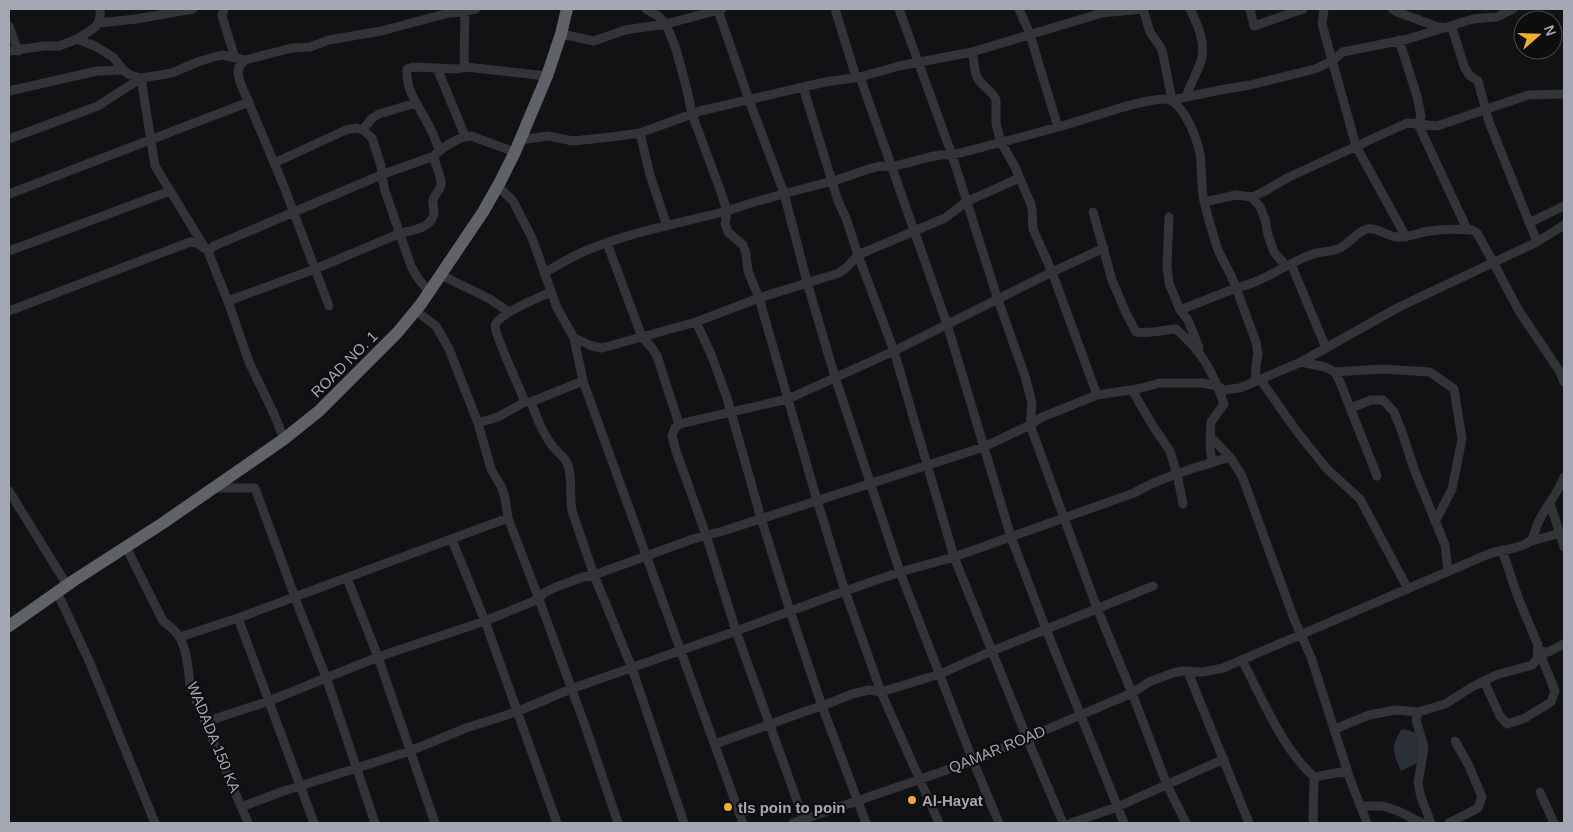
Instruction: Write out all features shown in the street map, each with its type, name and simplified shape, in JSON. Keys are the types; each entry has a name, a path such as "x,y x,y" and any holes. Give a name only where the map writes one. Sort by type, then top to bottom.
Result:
{"highway":[{"name":"ROAD NO. 1","path":"9,626 215,488 284,439 318,412 397,333 416,311 441,275 498,186 547,76 568,9"}],"street":[{"path":"9,26 13,51 44,46 58,46 77,40 96,27 101,17 100,9"},
{"path":"99,23 136,19 192,9"},
{"path":"224,9 222,16 236,58"},
{"path":"9,138 98,106 141,78 172,73 200,61 222,55 245,60 292,48 310,47 329,40 381,31 449,13 476,9"},
{"path":"646,9 666,24 676,49 692,114 727,211 725,224 732,236 743,245 746,253 748,271 759,298 845,591 881,692 940,823"},
{"path":"561,34 594,40 625,30 666,24 720,9 749,100 784,193 807,282 835,377 900,572 972,760 999,823"},
{"path":"835,9 947,324 1011,537 1124,823"},
{"path":"899,9 952,155 1030,394 1032,403 1030,425 1098,608 1167,785 1186,823"},
{"path":"1019,9 1030,34 1058,127"},
{"path":"207,249 437,153 465,136 517,146 548,136 573,140 611,138 640,132 692,114 803,87 972,52 1102,13 1142,9 1150,32 1163,54 1172,100 1186,116 1200,152 1204,202 1218,248 1234,281 1256,342 1258,380 1327,469 1360,499 1408,588"},
{"path":"1186,98 1200,62 1203,48 1199,28 1190,9"},
{"path":"1250,9 1254,26 1303,9"},
{"path":"1324,9 1322,24 1356,146 1406,237"},
{"path":"1392,9 1438,27 1450,28 1453,31 1464,66 1470,75 1478,81 1489,122 1537,242"},
{"path":"544,273 585,251 607,243 727,211 870,169 882,166 891,167 938,154 952,155 1139,103 1161,99 1186,98 1220,90 1250,86 1315,69 1332,61 1343,52 1399,40 1473,19 1497,16 1513,9"},
{"path":"464,10 464,61 466,67"},
{"path":"77,40 103,50 113,57 123,70 130,75 141,78"},
{"path":"1399,40 1420,109 1421,116 1418,124 1467,229"},
{"path":"972,52 975,72 982,84 994,95 996,100 996,124 1000,142 1012,160 1030,202 1033,229 1052,272 1097,395"},
{"path":"245,60 239,67 240,82 330,306"},
{"path":"228,301 315,269 401,233 418,229 432,219 434,212 433,198 441,183 435,163 437,153 429,126 412,95 407,69 413,67 458,69 466,67 547,76"},
{"path":"437,68 465,136"},
{"path":"9,92 97,71 123,70"},
{"path":"141,78 155,166 207,249 228,301 249,362 284,439"},
{"path":"803,87 838,201 846,218 894,351 954,557 1063,823"},
{"path":"1204,202 1236,195 1252,197 1287,178 1407,123 1437,126 1528,94 1564,94"},
{"path":"9,194 249,102"},
{"path":"363,130 370,119 379,114 416,103"},
{"path":"274,163 346,130 356,128 363,130 372,138 381,166 389,203 414,272 429,292"},
{"path":"640,132 650,175 667,226"},
{"path":"574,338 602,348 696,322 759,298 839,272 847,267 858,255 945,218 966,202 1019,178"},
{"path":"498,186 513,201 537,250 557,308 574,338 583,381 743,823"},
{"path":"9,251 170,191"},
{"path":"1252,197 1260,207 1265,219 1274,252 1288,265 1326,348"},
{"path":"1530,223 1564,206"},
{"path":"1094,212 1107,267 1136,332 1146,333 1176,329 1202,354"},
{"path":"1169,218 1167,267 1169,283 1180,310 1188,320 1224,404 1211,422 1212,463"},
{"path":"205,722 268,700 378,657 484,621 539,599 544,593 556,586 583,576 594,575 706,535 723,532 761,518 984,447 1030,425 1040,418 1097,395 1132,390 1160,383 1202,383 1217,386 1224,390 1240,388 1301,362 1399,307 1537,242 1564,224"},
{"path":"1180,310 1236,288 1246,286 1314,254 1341,247 1364,230 1369,229 1395,237 1406,237 1431,230 1467,229 1476,233 1519,311 1560,372 1564,382"},
{"path":"9,311 190,242 197,243 207,249"},
{"path":"607,243 642,337 657,356 679,424"},
{"path":"805,821 736,632 706,535 676,451 672,436 674,428 679,424 788,399 894,351 1104,248"},
{"path":"441,275 490,300 508,312"},
{"path":"551,292 508,312 495,326 496,334 528,402 550,443 567,462 570,475 570,503 572,511 594,575 632,668 684,823"},
{"path":"416,311 436,326 449,349 478,423 491,470 504,493 508,518 587,731 618,823"},
{"path":"696,322 722,382 790,611 822,706 866,823"},
{"path":"1301,362 1325,367 1335,372 1382,369 1430,372 1454,388 1462,439 1452,488 1436,522"},
{"path":"1335,372 1377,476"},
{"path":"478,423 498,417 528,402 583,381"},
{"path":"1132,390 1152,426 1164,440 1170,451 1183,504"},
{"path":"1351,408 1371,400 1383,400 1394,412 1414,469 1445,545 1448,571"},
{"path":"1210,436 1230,457 1242,476 1311,657 1347,771 1367,823"},
{"path":"241,807 410,751 466,728 516,712 571,689 736,632 900,572 954,557 1011,537 1134,493 1150,484 1177,474 1230,457"},
{"path":"1528,542 1534,534 1538,522 1560,488 1564,477"},
{"path":"215,488 255,488 326,677 376,823"},
{"path":"9,491 62,589 155,823"},
{"path":"1550,503 1562,533 1564,547"},
{"path":"126,547 163,622 174,629 180,637 238,618 508,518"},
{"name":"QAMAR ROAD","path":"793,823 805,821 858,800 972,760 1132,694 1149,682 1173,672 1192,672 1223,668 1491,553 1562,533"},
{"path":"452,540 484,621 557,823"},
{"path":"1484,681 1500,716 1507,724 1526,718 1551,702 1555,691 1519,600 1502,550"},
{"path":"347,578 378,657 435,823"},
{"path":"714,744 858,692 869,690 881,692 940,674 1153,586"},
{"path":"238,618 314,823"},
{"name":"WADADA 150 KA","path":"180,637 188,668 190,686 248,823"},
{"path":"1539,652 1548,652 1564,644"},
{"path":"1335,729 1369,715 1396,710 1418,712 1445,704 1496,675 1532,665 1538,659 1539,652"},
{"path":"1242,660 1288,748 1314,777 1314,823"},
{"path":"1192,672 1249,823"},
{"path":"1418,712 1416,720 1424,747 1418,783 1431,823"},
{"path":"1449,823 1478,808 1482,797 1469,766 1455,741"},
{"path":"1071,823 1117,807 1224,760"},
{"path":"1314,777 1347,771"},
{"path":"1540,792 1554,823"},
{"path":"1360,806 1384,806 1422,823"}],"shaded area":[{"path":"1402,729 1409,730 1418,735 1421,743 1421,761 1401,771 1396,759 1394,745"}],"place":[{"name":"Al-Hayat","path":"912,800"},
{"name":"tls poin to poin","path":"728,807"}]}
